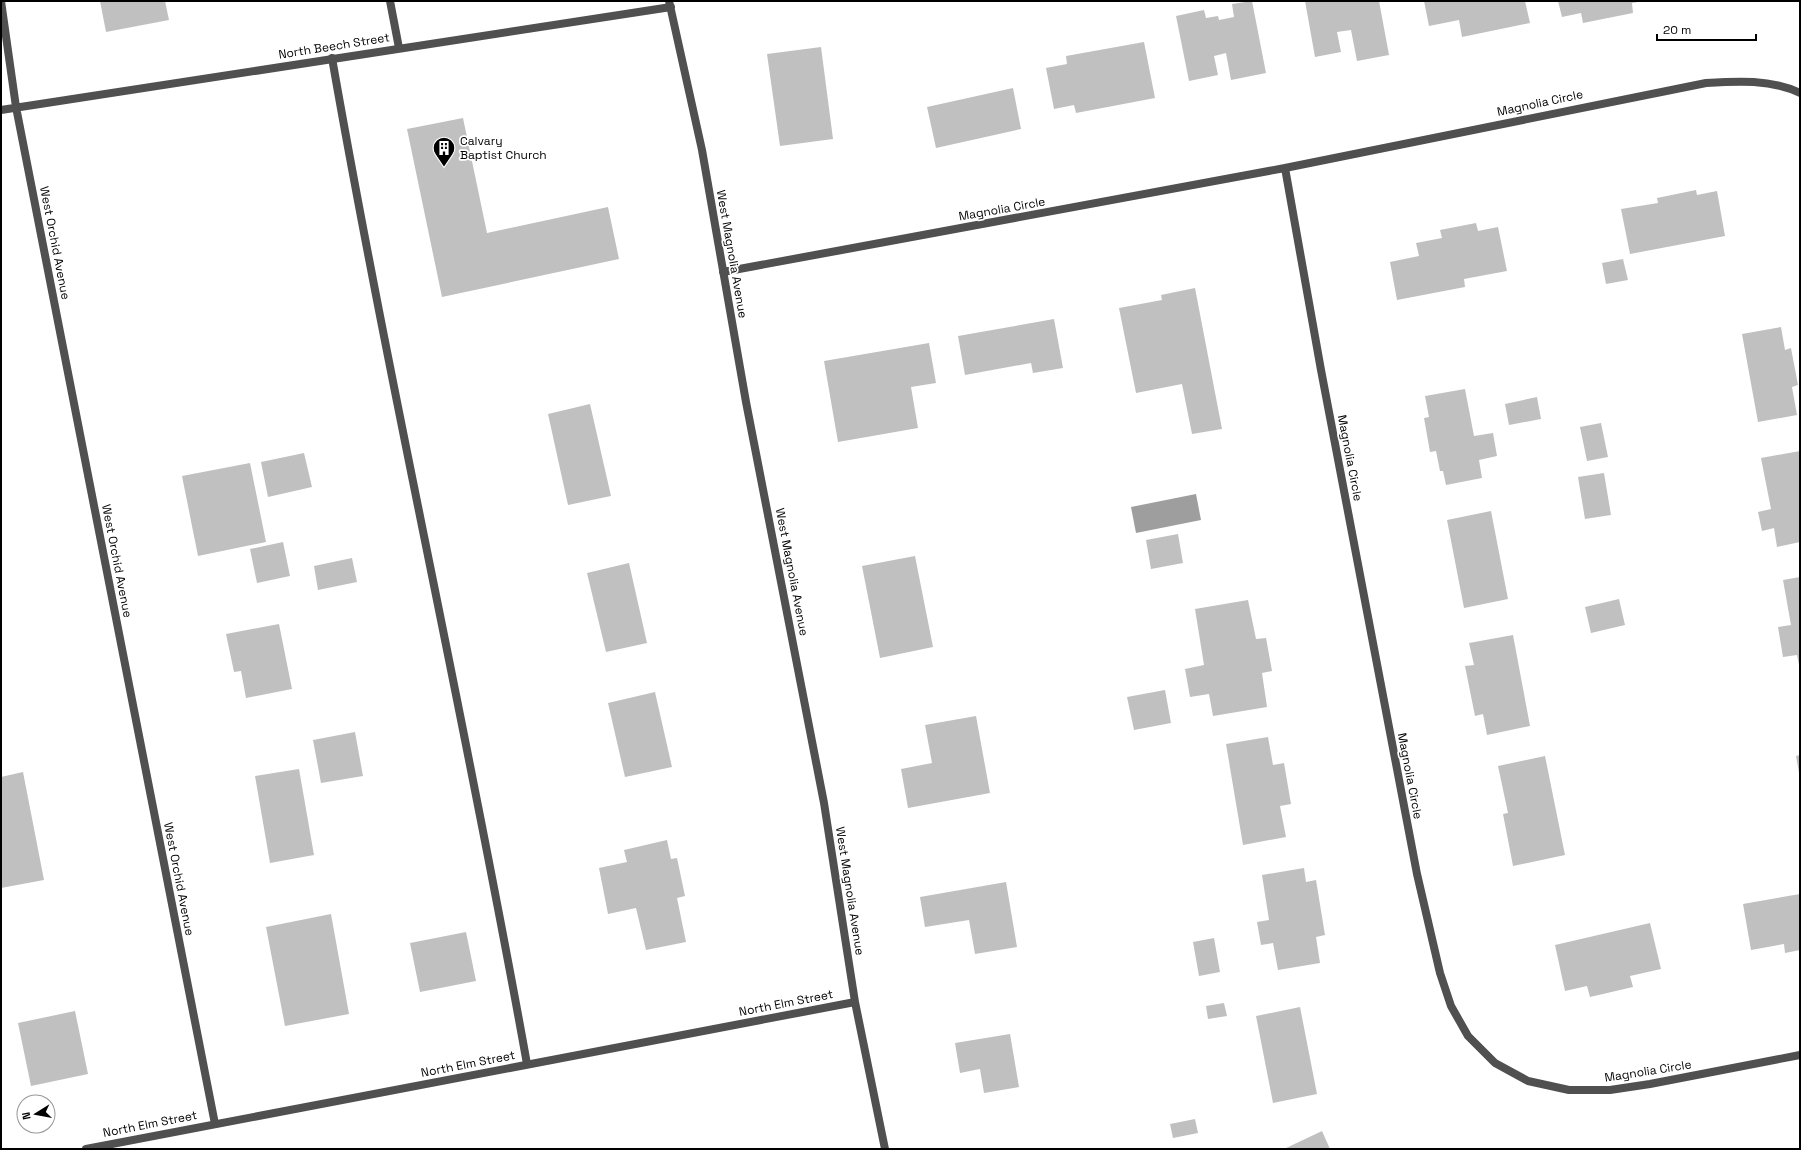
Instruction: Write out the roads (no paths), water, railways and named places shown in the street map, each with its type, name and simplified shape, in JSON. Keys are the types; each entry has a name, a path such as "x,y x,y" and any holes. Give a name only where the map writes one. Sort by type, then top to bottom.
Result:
{"street":[{"name":"West Orchid Avenue","path":"1,1 16,107 214,1124"},
{"path":"390,1 399,48"},
{"name":"North Beech Street","path":"1,110 670,4"},
{"name":"West Magnolia Avenue","path":"670,4 702,150 746,402 824,803 855,1002 885,1149"},
{"path":"332,58 357,198 495,888 527,1064"},
{"name":"Magnolia Circle","path":"723,272 1285,168 1706,83 1747,81 1789,87 1800,93"},
{"name":"Magnolia Circle","path":"1285,168 1321,370 1417,874 1440,973 1454,1012 1468,1036 1495,1063 1528,1081 1569,1090 1610,1090 1650,1084 1800,1055"},
{"name":"North Elm Street","path":"86,1149 855,1002"}],"place":[{"name":"Calvary Baptist Church","path":"444,168"}]}
